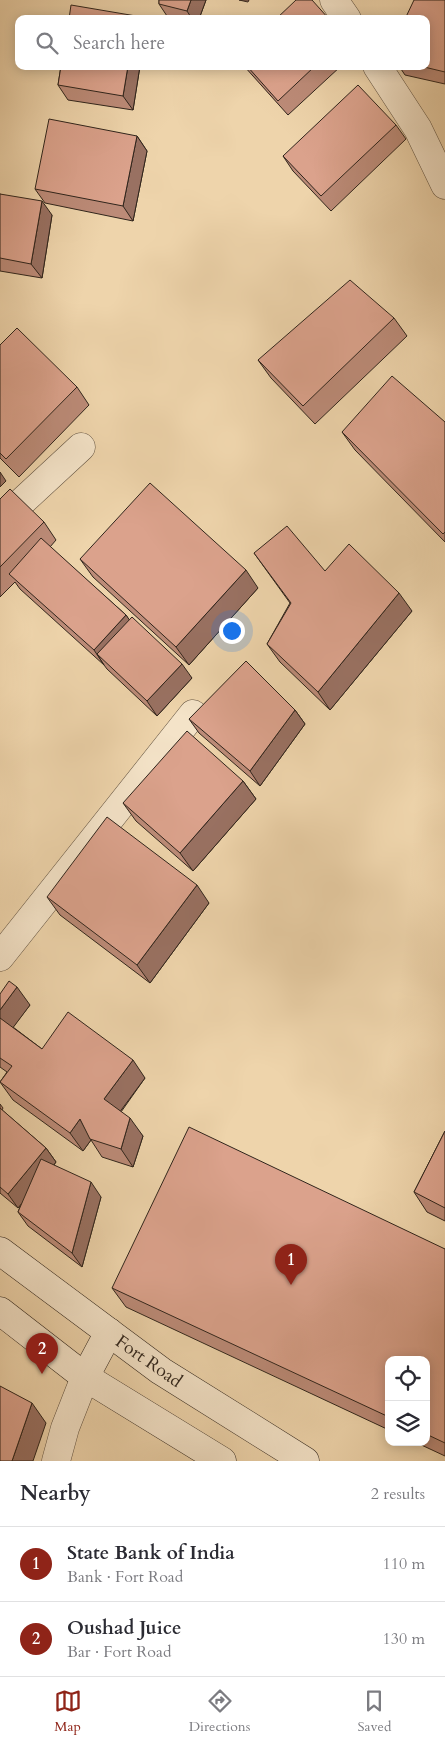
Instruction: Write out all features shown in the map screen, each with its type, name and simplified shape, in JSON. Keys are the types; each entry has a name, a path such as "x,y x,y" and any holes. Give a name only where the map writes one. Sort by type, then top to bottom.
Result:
{"main road":[{"path":"334,0 344,15"},
{"path":"380,70 418,129 445,185"},
{"path":"0,522 81,447"},
{"path":"0,957 193,714"},
{"name":"Fort Road","path":"0,1251 160,1371 305,1461"},
{"path":"0,1311 85,1377 222,1461"},
{"path":"56,1461 65,1428 85,1377 108,1332"}],"building":[{"path":"159,0 191,0 187,11 159,4"},
{"path":"296,0 312,0 325,15 280,15"},
{"path":"414,0 445,0 445,72 430,68 430,15 407,15"},
{"path":"71,5 130,15 70,15"},
{"path":"60,70 127,70 123,96 58,85"},
{"path":"251,70 311,70 278,101"},
{"path":"358,85 396,125 321,196 283,156"},
{"path":"49,119 137,136 123,206 35,189"},
{"path":"0,194 42,201 31,264 0,258"},
{"path":"350,280 394,318 303,406 258,360"},
{"path":"17,328 77,387 6,459 0,453 0,345"},
{"path":"392,376 445,422 445,532 443,534 342,432"},
{"path":"150,483 246,570 176,647 80,559"},
{"path":"10,489 44,522 0,567 0,499"},
{"path":"287,526 325,571 349,544 399,593 318,692 267,644 291,603 254,553"},
{"path":"41,538 126,615 94,650 9,574"},
{"path":"132,617 182,664 147,701 97,654"},
{"path":"246,661 295,710 250,771 189,719"},
{"path":"187,731 243,781 180,853 123,803"},
{"path":"107,817 197,885 137,965 47,897"},
{"path":"9,981 17,987 0,1010 0,994"},
{"path":"68,1012 133,1060 104,1099 130,1118 121,1149 90,1139 80,1119 70,1133 0,1082 12,1066 0,1058 0,1018 42,1049"},
{"path":"0,1108 46,1148 8,1194 0,1187"},
{"path":"189,1127 445,1249 445,1443 430,1436 430,1356 385,1356 385,1415 112,1288"},
{"path":"445,1131 445,1208 414,1192"},
{"path":"41,1159 91,1182 72,1253 18,1212"},
{"path":"0,1386 32,1403 12,1461 0,1461"}],"place":[{"name":"State Bank of India","path":"291,1285"},
{"name":"Oushad Juice","path":"42,1374"}]}
